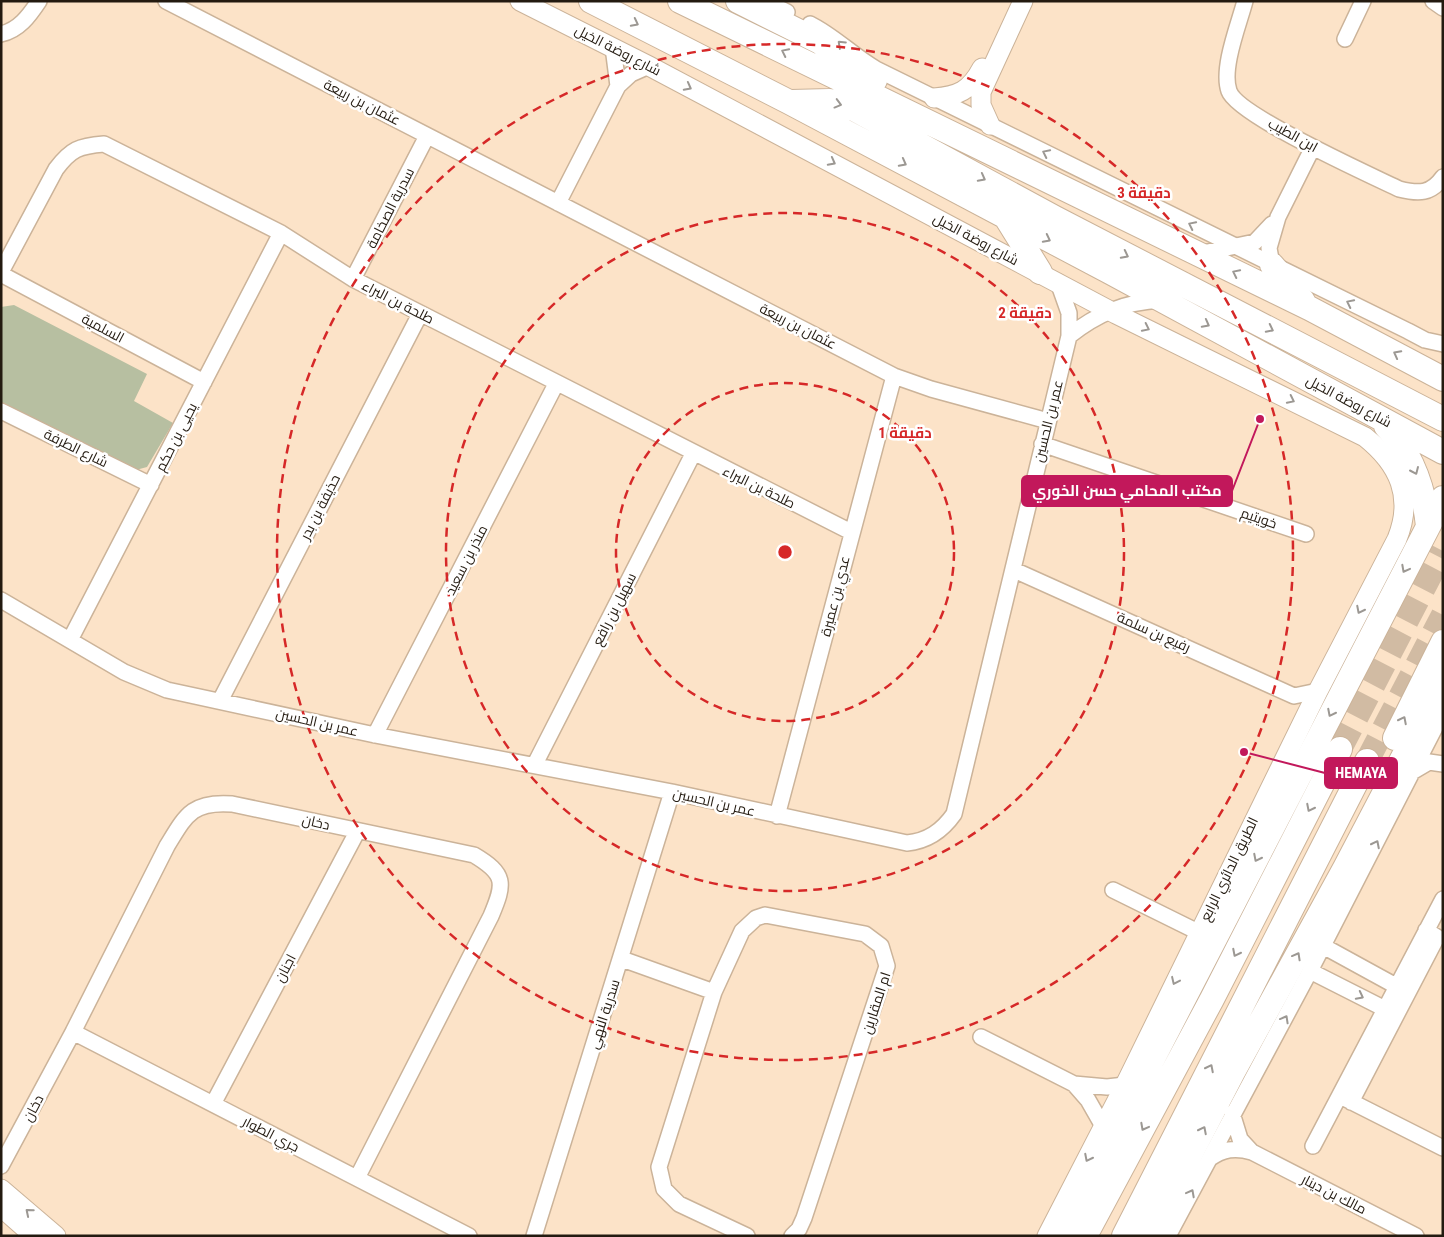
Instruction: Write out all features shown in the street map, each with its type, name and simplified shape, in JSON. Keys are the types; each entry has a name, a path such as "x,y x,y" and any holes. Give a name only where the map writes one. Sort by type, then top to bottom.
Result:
{"main road":[{"name":"شارع روضة الخيل","path":"592,1 790,102 1443,452"},
{"path":"680,1 1309,308 1442,377"},
{"path":"738,1 820,42 851,67 949,121 986,150"},
{"path":"790,102 830,102 854,109 1055,218 1443,418"},
{"path":"1007,219 1049,277"},
{"path":"1272,265 1309,308"},
{"path":"1065,1236 1347,680 1438,509 1426,503 1419,479 1409,456 1395,435 1378,417"},
{"path":"1372,816 1379,781 1388,752 1443,642"},
{"path":"1148,1236 1443,681"},
{"path":"1085,1236 1212,999 1340,749"},
{"path":"1124,1236 1367,761"},
{"path":"1334,888 1359,877"},
{"path":"1264,1017 1268,1048"}],"street":[{"path":"1,34 10,32 26,19 39,1"},
{"name":"عثمان بن ربيعة","path":"166,1 894,376 931,389 1048,421"},
{"name":"شارع روضة الخيل","path":"520,1 613,47 1110,310 1365,437 1382,451 1392,465 1404,502"},
{"path":"765,1 829,34 876,69 1425,340 1443,344"},
{"path":"990,125 981,105 981,92 1023,1"},
{"name":"ابن الطيب","path":"1245,1 1227,74 1229,91 1250,112 1313,147 1399,189 1414,193 1427,192 1437,185 1443,177"},
{"path":"1344,39 1363,1"},
{"path":"1433,1 1443,8"},
{"path":"934,98 952,96 966,90 1006,35"},
{"path":"613,47 618,86"},
{"path":"558,203 618,86 632,74 649,66"},
{"name":"سدرية الصخامة","path":"353,279 427,136"},
{"name":"طلحة بن البراء","path":"1,273 56,169 66,156 78,147 104,144 281,233 353,279 420,314 693,454 851,532"},
{"path":"1272,265 1269,248 1278,217 1313,147"},
{"path":"1198,254 1255,242 1278,217"},
{"name":"يحيى بن حكم","path":"70,640 281,233"},
{"name":"السلمية","path":"1,273 204,382"},
{"name":"عمر بن الحسين","path":"1,600 147,683 167,690 375,735 535,764 672,792 907,844 922,842 945,826 954,814 1069,336 1069,313 1049,277"},
{"path":"1069,336 1088,321 1110,310 1135,302 1161,300"},
{"name":"حذيفة بن بدر","path":"220,701 420,314"},
{"name":"عدي بن عميرة","path":"777,816 894,376"},
{"name":"منذر بن سعيد","path":"375,735 556,384"},
{"name":"شارع الطرفة","path":"1,411 150,485"},
{"name":"خويتيم","path":"1042,444 1306,534"},
{"name":"سهيل بن رافع","path":"535,764 693,454"},
{"name":"الطريق الدائري الرابع","path":"1047,1236 1126,1085 1198,932 1304,718 1397,539 1402,526 1404,502"},
{"name":"رفيع بن سلمة","path":"1014,570 1294,696"},
{"path":"1304,718 1294,696 1318,691 1347,680"},
{"path":"1168,1236 1232,1113 1310,971 1443,712"},
{"path":"1429,739 1433,752 1443,763"},
{"path":"1412,772 1429,762 1443,763"},
{"name":"سدرية النهي","path":"534,1236 622,959 672,792"},
{"name":"دخان","path":"1,1166 73,1032 166,846 180,824 197,807 213,803 232,804 357,832 474,855 492,866 500,877 499,897 491,916 357,1178"},
{"name":"اجنان","path":"213,1104 357,832"},
{"path":"1113,890 1198,932 1201,966"},
{"path":"1345,1099 1396,986 1443,899"},
{"name":"ام المقارين","path":"747,1236 670,1198 660,1178 659,1167 714,992 742,931 756,918 765,915 864,934 874,938 886,955 888,966 804,1218 792,1236"},
{"path":"1313,1146 1345,1099 1437,938 1426,930"},
{"path":"1323,946 1396,986"},
{"path":"622,959 714,992"},
{"path":"1310,971 1385,1009"},
{"name":"جري الطوار","path":"73,1032 469,1236"},
{"path":"981,1038 1074,1084 1107,1087 1126,1085"},
{"path":"1074,1084 1088,1100 1104,1128"},
{"path":"1345,1099 1443,1148"},
{"name":"مالك بن دينار","path":"1232,1113 1240,1139 1252,1152"},
{"name":"مالك بن دينار","path":"1208,1160 1224,1150 1243,1149 1252,1152 1416,1236"},
{"path":"1,1189 56,1236"},
{"path":"1,1207 34,1236"}],"green space":[{"path":"14,305 147,374 134,401 173,423 147,467 132,471 1,405 1,307"}],"tunnel":[{"path":"1340,749 1443,551"},
{"path":"1367,761 1443,615"}],"place":[{"name":"مكتب المحامي حسن الخوري","path":"1260,419"},
{"name":"HEMAYA","path":"1244,752"}]}
